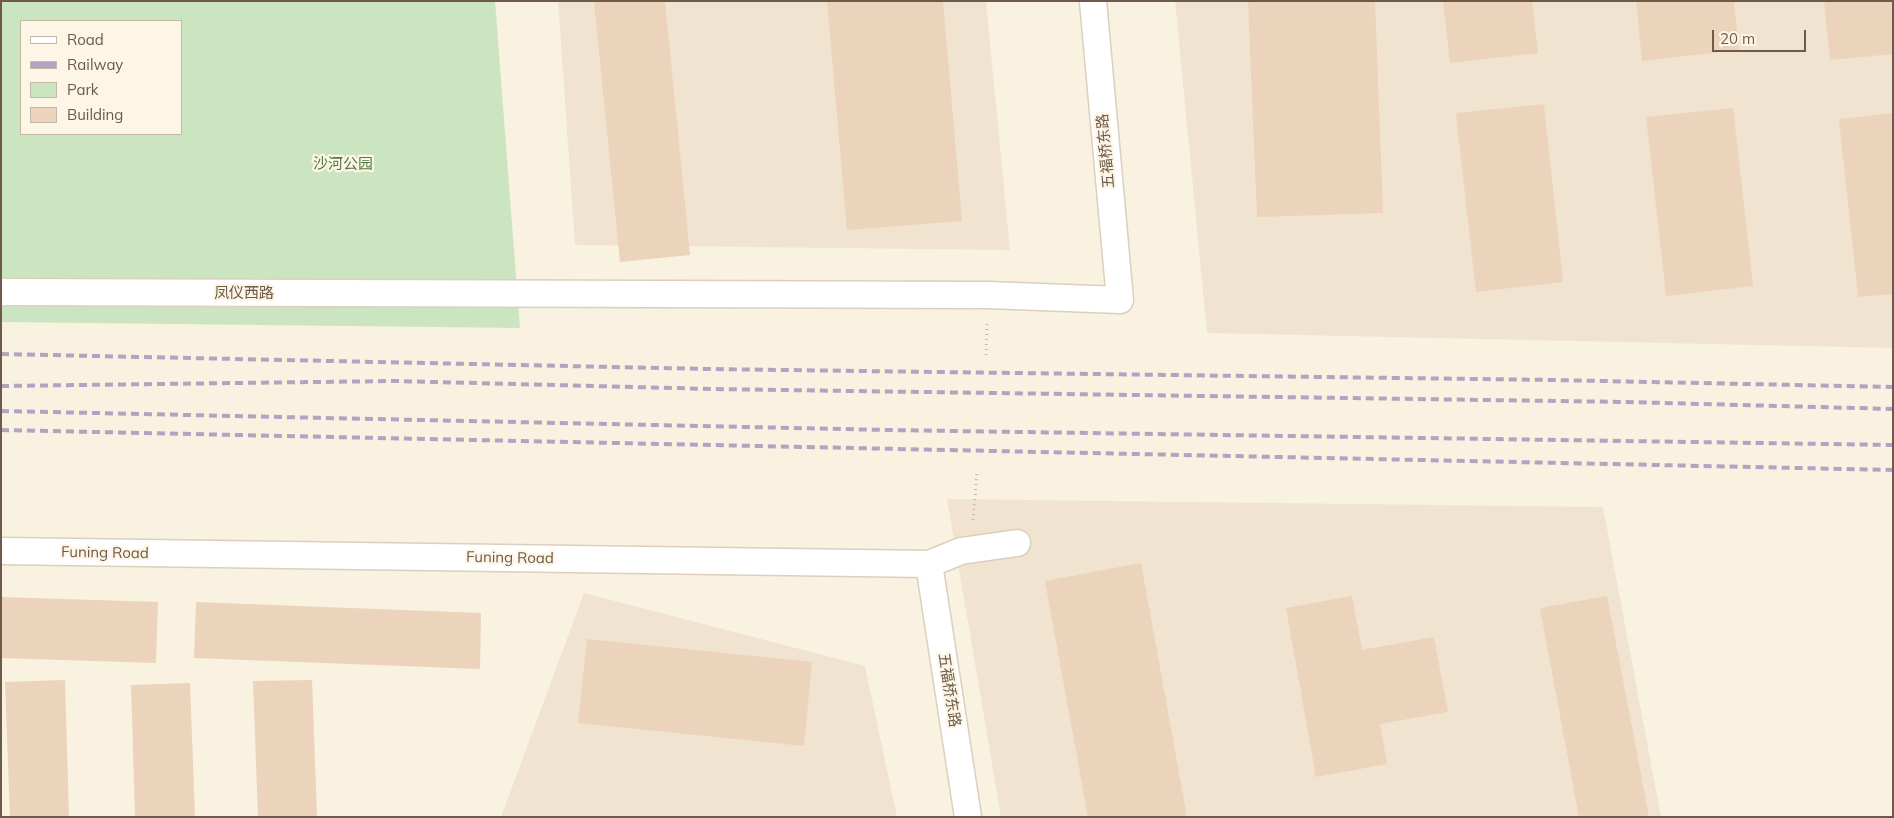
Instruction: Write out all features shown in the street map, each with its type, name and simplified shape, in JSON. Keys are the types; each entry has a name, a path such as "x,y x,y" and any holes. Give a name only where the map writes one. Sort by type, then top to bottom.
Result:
{"street":[{"name":"五福桥东路","path":"1092,1 1120,300"},
{"name":"凤仪西路","path":"1,292 978,294 1120,300"},
{"name":"Funing Road","path":"1,551 929,564 961,551 1017,543"},
{"name":"五福桥东路","path":"929,564 968,817"}],"path":[{"path":"971,550 977,473"}],"shaded area":[{"path":"558,1 986,1 1010,250 575,245"},
{"path":"1175,1 1893,1 1893,348 1207,333"},
{"path":"947,499 1603,507 1661,817 1001,817"},
{"path":"584,593 865,666 897,817 501,817"}],"green space":[{"name":"沙河公园","path":"1,1 495,1 520,328 1,322"}],"building":[{"path":"594,1 665,1 690,255 620,262"},
{"path":"827,1 943,1 962,221 847,230"},
{"path":"1248,1 1375,1 1383,213 1257,217"},
{"path":"1443,1 1532,1 1538,53 1450,63"},
{"path":"1636,1 1734,1 1739,50 1642,61"},
{"path":"1824,1 1893,1 1893,54 1830,60"},
{"path":"1544,104 1563,282 1476,292 1456,113"},
{"path":"1733,108 1753,286 1666,296 1646,117"},
{"path":"1893,113 1893,294 1858,297 1839,119"},
{"path":"1141,563 1187,817 1088,817 1045,581"},
{"path":"1352,596 1362,650 1434,637 1448,712 1380,724 1387,764 1316,777 1286,608"},
{"path":"1607,596 1649,817 1579,817 1540,608"},
{"path":"1,597 158,602 156,663 1,658"},
{"path":"196,602 481,613 480,669 194,658"},
{"path":"587,639 812,662 804,746 578,723"},
{"path":"65,680 69,817 10,817 5,682"},
{"path":"312,680 317,817 258,817 253,681"},
{"path":"190,683 195,817 135,817 131,685"}],"railway":[{"path":"1,354 708,369 1554,380 1893,387"},
{"path":"1,386 395,381 712,389 1627,402 1893,409"},
{"path":"1,411 887,430 1893,445"},
{"path":"1,430 1893,470"}]}
